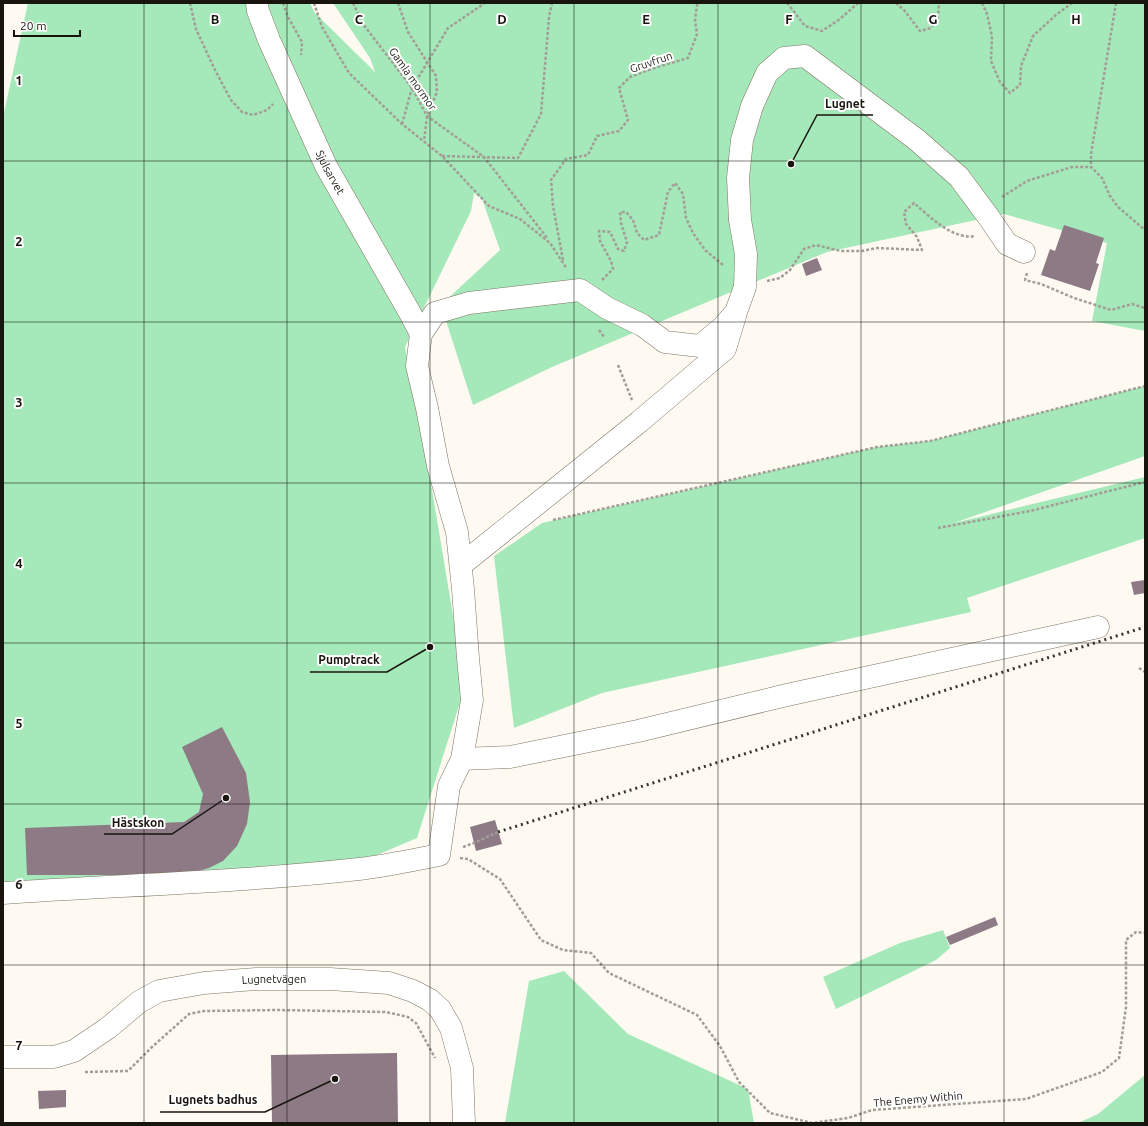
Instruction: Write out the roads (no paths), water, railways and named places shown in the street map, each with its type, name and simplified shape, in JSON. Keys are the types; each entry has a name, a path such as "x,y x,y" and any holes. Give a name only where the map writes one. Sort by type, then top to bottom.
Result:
{"street":[{"name":"Sjulsarvet","path":"257,3 258,11 268,40 326,166 421,334"},
{"path":"461,565 639,422 725,349 744,287 745,278 746,254 740,220 738,178 742,140 752,106 767,73 784,58 805,56 917,140 959,177 1007,244 1024,252"},
{"path":"3,893 215,881 353,870 439,856 449,786 462,759 472,700 457,532 438,466 417,366 421,334 435,313 469,303 580,290 607,308 642,325 665,342 700,346 724,327 736,312"},
{"path":"462,759 510,757 638,731 788,695 1098,627"},
{"name":"Lugnetvägen","path":"3,1057 54,1057 74,1051 108,1028 139,1002 159,991 204,983 256,979 330,979 390,984 413,991 430,1000 440,1009 451,1028 462,1068 464,1123"}],"railway":[{"path":"498,832 1145,627"}],"place":[{"name":"Lugnet","path":"791,164"},
{"name":"Pumptrack","path":"430,647"},
{"name":"Hästskon","path":"226,798"},
{"name":"Lugnets badhus","path":"335,1079"}]}
